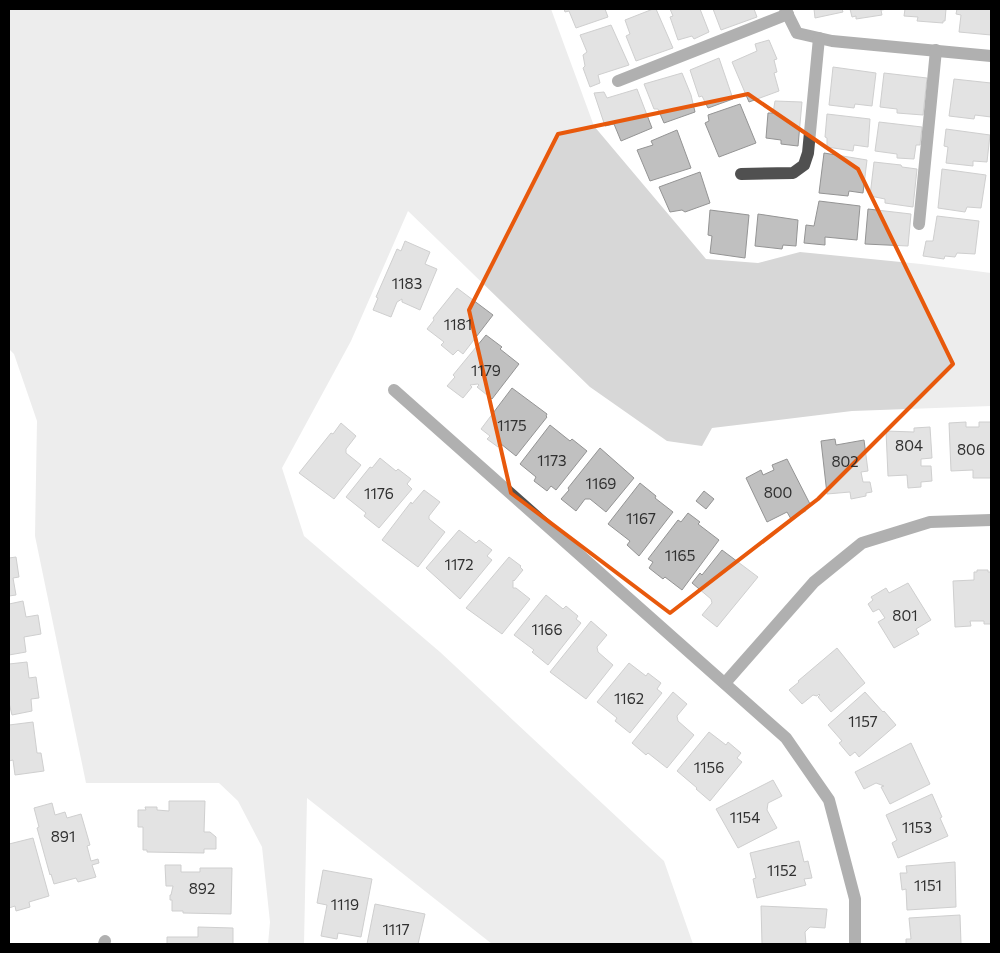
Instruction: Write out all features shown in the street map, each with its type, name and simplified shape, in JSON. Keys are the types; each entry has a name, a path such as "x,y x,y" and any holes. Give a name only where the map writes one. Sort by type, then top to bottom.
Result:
{"street":[{"path":"618,81 786,12 797,33 832,41 991,56"},
{"path":"741,174 793,173 804,166 808,153 819,38"},
{"path":"920,224 936,50"},
{"path":"394,390 786,738 829,800 855,900 855,944"},
{"path":"725,682 814,582 862,542 930,522 991,520"}],"highlighted area":[{"path":"748,94 858,169 953,364 818,499 670,613 511,493 469,310 558,134"}],"shaded area":[{"path":"9,9 551,9 594,126 706,259 758,263 800,252 991,273 991,406 852,411 712,428 702,446 667,441 590,387 408,211 351,341 282,468 304,536 440,652 664,861 693,944 492,944 307,798 304,944 268,944 270,922 262,847 238,801 219,783 86,783 35,536 37,421 14,354 9,349"}],"building":[{"path":"564,9 605,9 608,17 576,28 569,11 565,12"},
{"path":"656,9 673,48 636,61 626,36 630,34 625,20"},
{"path":"670,9 700,9 709,32 694,39 692,36 678,40 670,17 673,16"},
{"path":"713,9 754,9 757,17 721,30"},
{"path":"814,9 842,9 843,12 815,18"},
{"path":"850,9 888,9 881,10 882,15 856,19 856,16 852,17"},
{"path":"905,9 946,9 945,21 943,23 917,21 918,17 904,16"},
{"path":"957,9 991,9 991,35 959,32 961,15 956,14"},
{"path":"611,25 629,65 598,75 600,83 590,87 583,68 585,66 583,55 587,52 580,35"},
{"path":"769,40 777,59 774,60 777,72 774,73 779,91 749,102 732,62 757,51 755,44"},
{"path":"719,58 733,99 708,108 702,96 699,97 690,70"},
{"path":"833,67 876,73 872,106 855,104 854,108 829,105"},
{"path":"682,73 691,95 695,112 664,123 658,109 654,109 644,84"},
{"path":"884,73 927,78 923,115 897,113 897,109 880,107"},
{"path":"954,79 991,83 991,117 975,115 974,119 949,116"},
{"path":"637,89 652,128 621,141 614,124 605,126 594,93 604,92 607,98"},
{"path":"775,101 802,102 798,146 781,144 781,140 766,138 768,113 773,113"},
{"path":"740,104 756,143 719,157 705,123 709,121 708,115"},
{"path":"827,114 870,119 868,147 854,145 853,151 827,147 827,138 825,137"},
{"path":"879,122 922,127 920,145 916,145 914,159 897,158 897,154 875,151"},
{"path":"946,129 990,135 987,162 973,161 973,166 946,163 948,147 944,146"},
{"path":"677,130 691,168 650,181 637,150 653,145 651,141"},
{"path":"824,153 867,160 863,193 849,191 848,196 819,193"},
{"path":"874,162 917,169 913,207 885,203 885,199 870,196"},
{"path":"942,169 986,175 981,208 967,207 965,212 938,208"},
{"path":"700,172 710,203 685,212 682,210 670,212 659,187"},
{"path":"819,201 860,206 857,240 825,237 825,245 804,243 806,225 814,226"},
{"path":"868,209 911,214 908,246 865,244"},
{"path":"710,210 749,215 745,258 710,253 712,236 708,235"},
{"path":"758,214 798,220 796,246 783,245 782,249 755,246"},
{"path":"937,216 979,221 975,254 957,253 955,257 945,256 944,259 923,256 926,241 933,241"},
{"path":"405,241 430,252 425,264 437,269 420,310 402,302 402,299 397,302 391,317 373,310 378,298 376,297 397,249 401,251"},
{"path":"457,288 493,315 463,354 458,350 453,355 441,345 444,342 427,329 434,320 433,318"},
{"path":"486,335 502,347 500,349 519,364 492,399 477,387 478,384 470,385 472,387 463,398 447,386 455,377 453,375"},
{"path":"512,388 547,414 547,417 516,456 501,444 498,447 487,439 490,436 481,429"},
{"path":"966,422 966,427 979,427 979,422 991,422 991,478 973,478 973,470 951,471 949,423"},
{"path":"341,423 356,436 346,449 346,453 361,465 334,499 299,473"},
{"path":"550,425 570,441 572,439 587,451 556,490 551,486 547,491 534,481 536,477 520,464"},
{"path":"930,427 932,458 921,459 921,466 931,466 932,481 921,482 921,487 908,488 907,475 888,476 886,431 914,432 914,428"},
{"path":"835,439 836,445 864,440 868,471 861,472 863,482 870,482 872,492 866,493 866,496 851,499 850,492 827,494 821,441"},
{"path":"600,448 634,478 606,512 590,499 585,499 576,511 561,499"},
{"path":"380,458 396,471 398,469 411,479 407,484 412,489 379,528 364,516 366,513 346,497 370,467 372,468"},
{"path":"787,459 811,506 791,519 787,512 767,522 746,478 761,470 763,475 774,470 772,465"},
{"path":"640,483 673,512 639,556 627,545 630,541 608,524"},
{"path":"424,490 440,502 429,516 429,519 445,532 418,567 382,540 411,502 412,504"},
{"path":"704,491 714,499 706,509 696,501"},
{"path":"688,513 700,522 698,524 719,540 682,590 649,568 653,562 648,559 678,520 681,522"},
{"path":"459,530 476,543 479,540 492,550 487,556 492,560 460,599 426,568"},
{"path":"722,550 758,577 717,627 702,615 712,603 711,599 692,583 700,573 702,575"},
{"path":"16,557 19,577 13,578 16,595 9,596 9,558"},
{"path":"509,557 521,566 523,570 513,580 513,588 516,588 530,599 502,634 466,608"},
{"path":"977,570 988,570 988,572 991,572 991,624 984,624 984,621 970,621 971,626 955,627 953,581 974,580 974,572 977,572"},
{"path":"908,583 931,620 916,629 919,634 894,648 878,622 885,618 879,609 873,612 868,604 873,600 871,597 886,588 889,593"},
{"path":"546,595 563,609 566,606 578,616 576,619 581,623 548,665 532,652 534,650 514,635"},
{"path":"23,601 26,617 38,615 41,634 24,637 26,652 9,655 9,604"},
{"path":"591,621 607,635 597,647 598,652 613,665 586,699 550,672"},
{"path":"837,648 865,683 831,712 818,697 819,694 817,696 813,695 802,704 789,690"},
{"path":"27,662 29,678 36,677 39,698 31,699 32,711 12,715 9,703 9,664"},
{"path":"629,663 646,676 648,673 661,683 657,689 662,693 630,733 615,721 617,718 597,702"},
{"path":"673,692 687,704 677,716 678,721 694,735 667,768 648,753 646,755 632,743"},
{"path":"865,692 896,725 859,757 855,752 850,756 839,743 842,741 828,725"},
{"path":"33,722 37,753 41,753 44,771 15,775 13,760 9,761 9,725"},
{"path":"709,732 726,745 728,742 741,753 737,758 742,762 710,801 677,771"},
{"path":"911,743 930,784 890,804 881,787 884,786 876,783 864,789 855,772"},
{"path":"773,780 782,796 768,803 767,810 777,828 738,848 716,809"},
{"path":"932,794 948,836 898,858 892,843 897,840 886,815"},
{"path":"169,801 205,801 204,832 210,832 216,837 216,849 204,849 204,853 147,852 147,850 143,850 143,827 138,827 138,810 146,810 145,807 157,807 157,810 169,811"},
{"path":"52,803 55,815 65,812 67,818 81,814 90,845 87,846 91,861 98,859 99,863 92,865 96,877 78,882 76,878 54,884 37,828 39,827 34,808"},
{"path":"33,838 49,896 29,902 30,907 16,911 15,906 9,908 9,844"},
{"path":"799,841 804,862 808,861 812,878 804,879 806,885 757,898 753,879 756,878 750,853"},
{"path":"955,862 956,907 907,910 906,889 902,890 900,873 907,873 906,866"},
{"path":"165,865 181,865 181,872 200,872 200,868 232,868 231,914 172,911 170,895 173,886 166,886"},
{"path":"323,870 372,879 361,937 338,933 337,939 321,936 327,905 317,903"},
{"path":"375,904 425,914 418,944 367,944"},
{"path":"761,906 827,909 825,928 810,927 805,932 806,944 762,944"},
{"path":"960,915 961,944 906,944 906,939 911,939 909,918"},
{"path":"198,927 233,928 233,944 167,944 167,937 198,937"}]}
